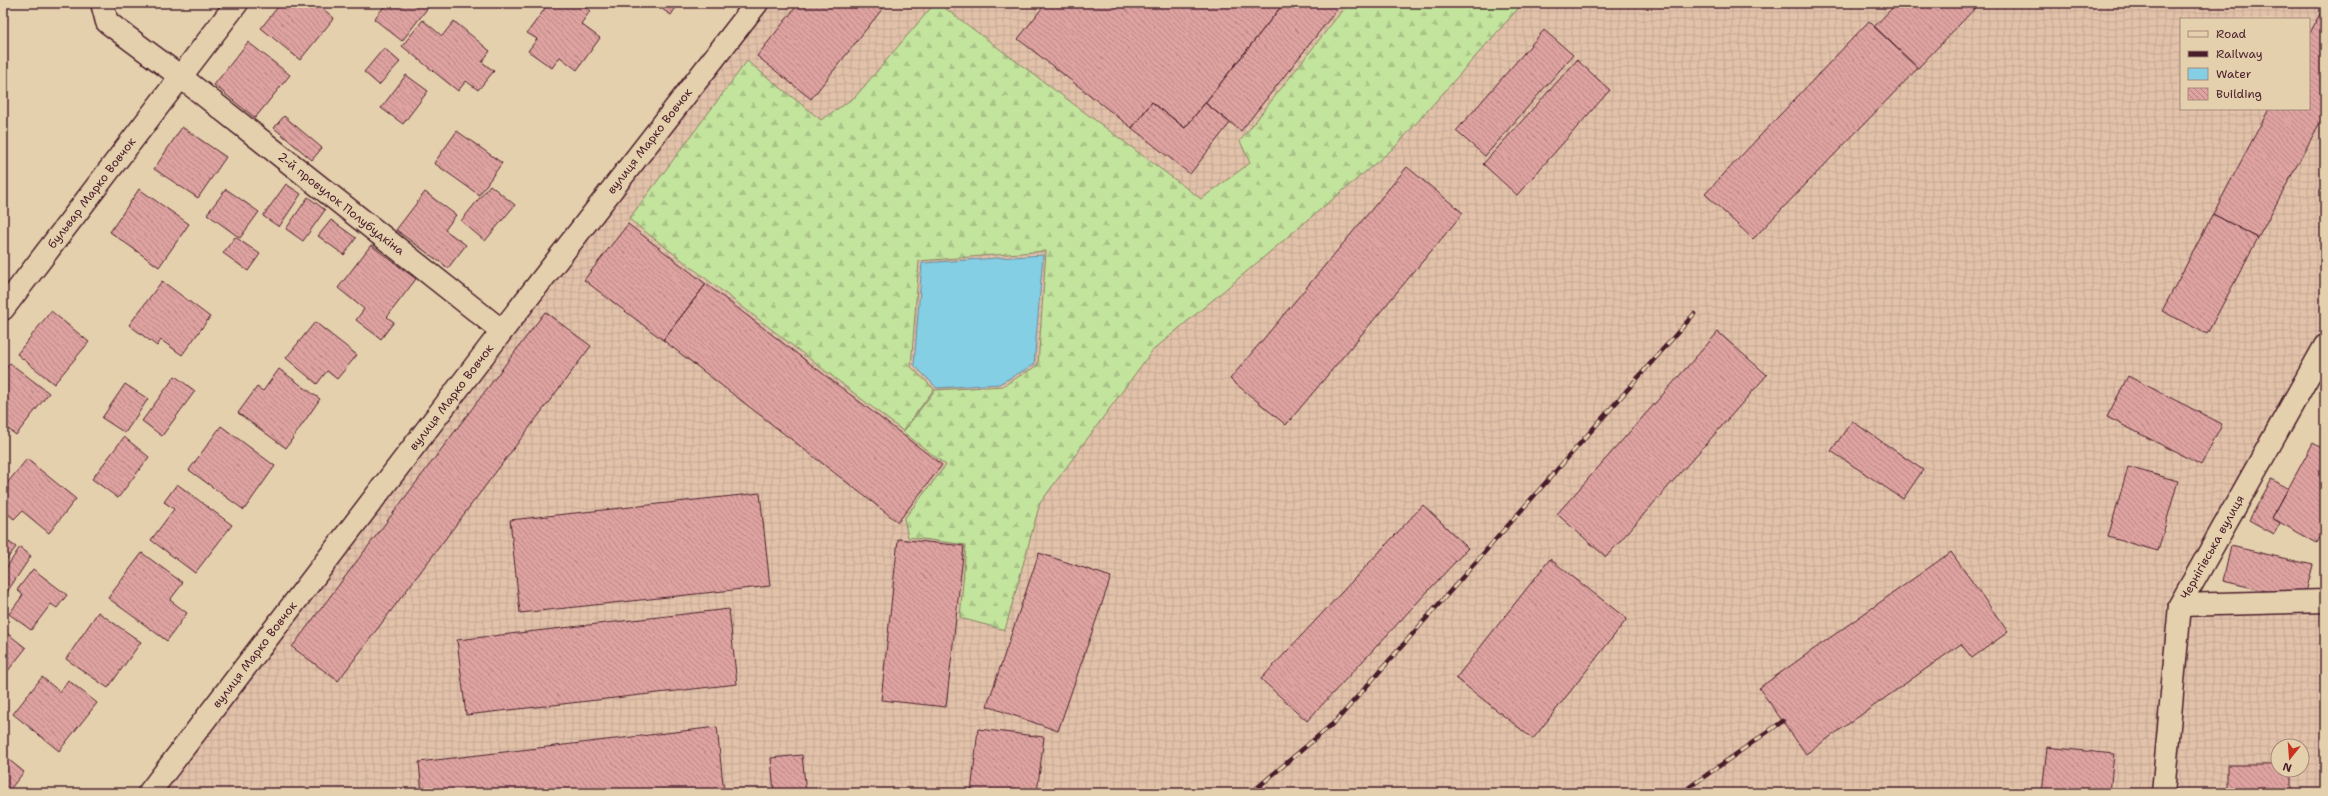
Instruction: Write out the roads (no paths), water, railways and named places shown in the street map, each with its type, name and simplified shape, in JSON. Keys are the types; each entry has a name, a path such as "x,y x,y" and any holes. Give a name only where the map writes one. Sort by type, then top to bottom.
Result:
{"street":[{"path":"102,3 107,22 181,77"},
{"name":"бульвар Марко Вовчок","path":"3,310 237,3"},
{"name":"вулиця Марко Вовчок","path":"149,793 502,331 757,3"},
{"name":"2-й провулок Полубудкіна","path":"181,77 502,331"},
{"name":"Чернігівська вулиця","path":"2163,793 2180,605 2325,346"},
{"path":"2180,605 2325,601"}],"water":[{"path":"1043,255 1034,365 999,384 937,388 914,365 922,263"}],"railway":[{"path":"1251,793 1336,721 1694,314"},
{"path":"1681,793 1783,721"}]}
